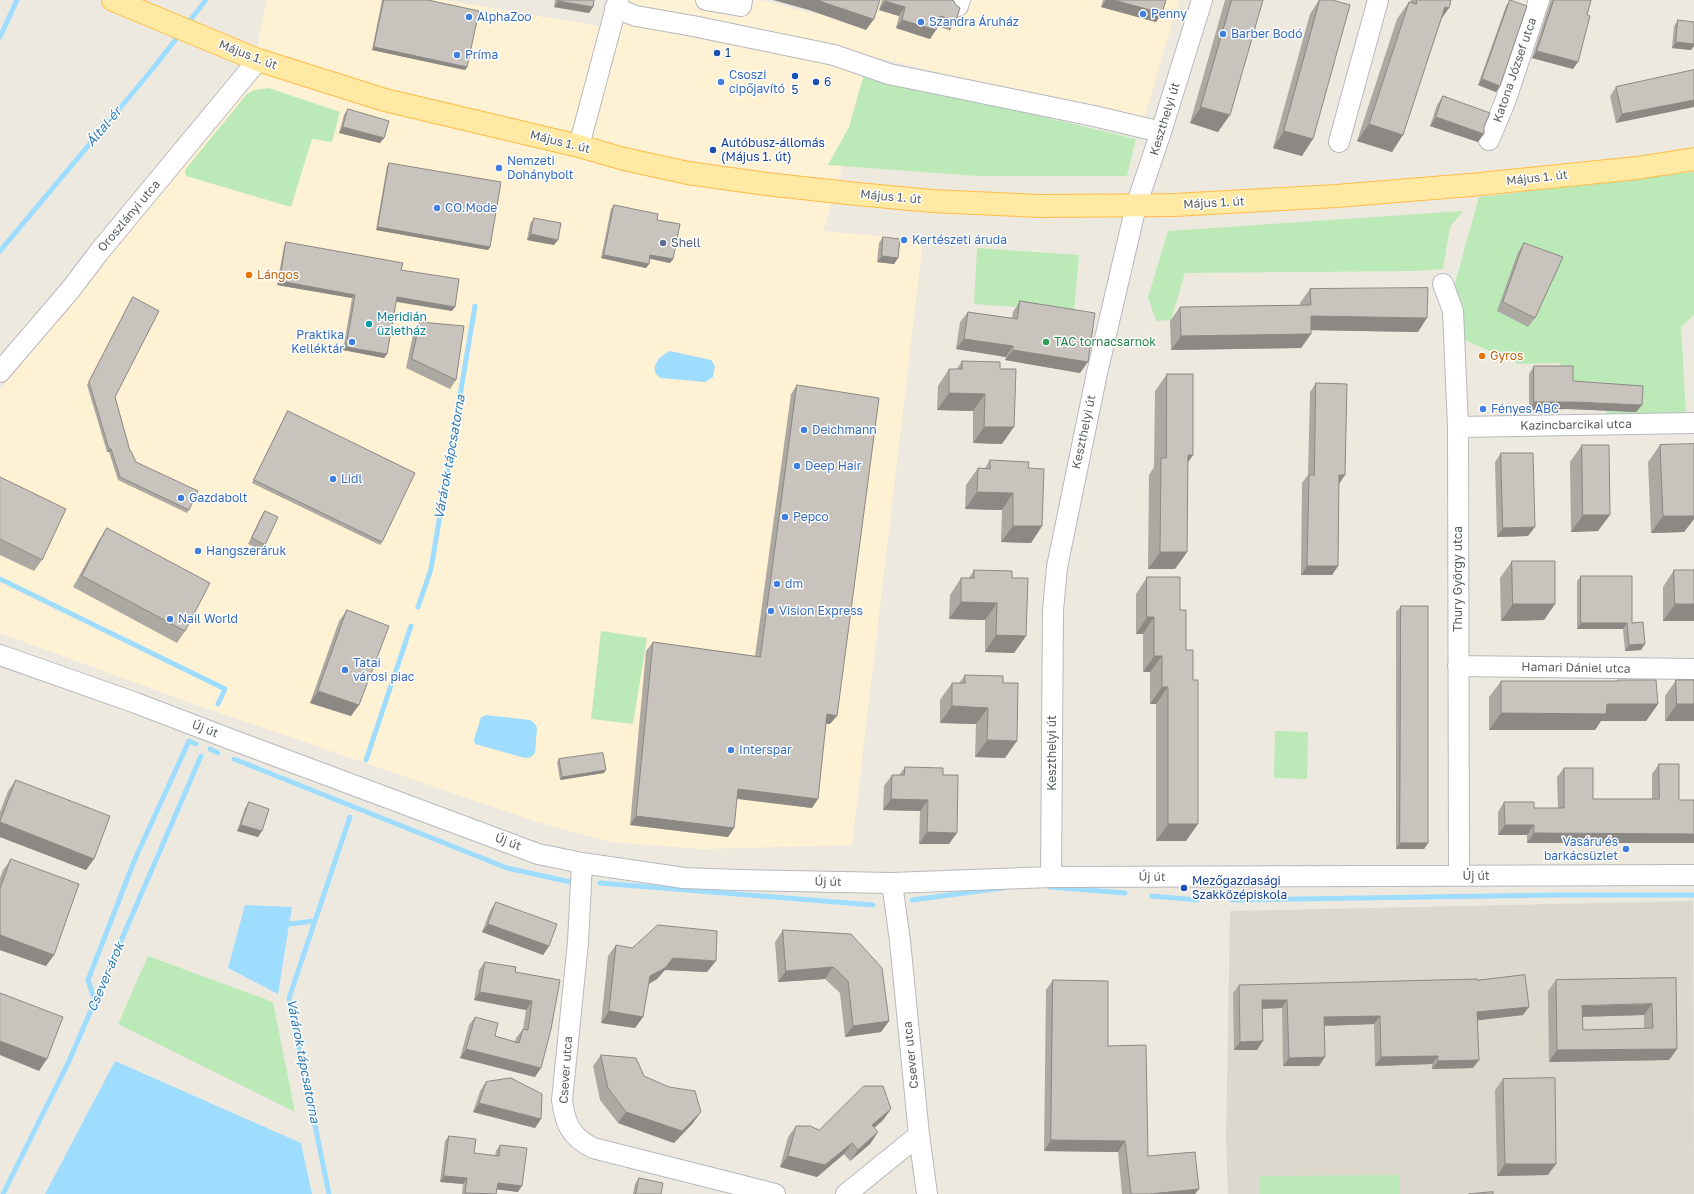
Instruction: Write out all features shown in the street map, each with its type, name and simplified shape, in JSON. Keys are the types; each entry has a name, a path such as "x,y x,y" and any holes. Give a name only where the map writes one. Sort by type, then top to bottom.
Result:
{"main road":[{"name":"Május 1. út","path":"113,0 258,60 384,100 579,146 624,159 688,173 804,189 932,201 1040,206 1174,205 1328,196 1470,185 1637,168 1694,159"}],"street":[{"path":"706,0 741,6 742,0"},
{"name":"Keszthelyi út","path":"1051,878 1053,610 1057,567 1097,373 1136,206 1161,132 1202,0"},
{"path":"1339,142 1378,0"},
{"name":"Katona József utca","path":"1489,140 1505,102 1539,0"},
{"path":"579,146 617,4 636,16 693,26 834,55 888,74 1094,116 1161,132"},
{"name":"Oroszlányi utca","path":"0,372 71,289 99,252 258,60"},
{"name":"Thury György utca","path":"1443,284 1453,311 1458,427 1459,876"},
{"name":"Kazincbarcikai utca","path":"1458,427 1694,423"},
{"name":"Új út","path":"0,655 136,703 230,740 538,854 582,863 684,878 892,883 1051,878 1694,876"},
{"name":"Hamari Dániel utca","path":"1458,666 1694,669"},
{"name":"Csever utca","path":"582,863 578,942 562,1100 564,1118 582,1143 593,1148 775,1194"},
{"name":"Csever utca","path":"892,883 900,941 919,1135 927,1194"},
{"path":"846,1194 919,1135"}],"shaded area":[{"path":"267,0 445,0 621,30 628,0 761,0 815,14 820,0 1179,0 1143,122 875,57 823,231 923,240 852,845 702,849 610,842 534,821 191,703 0,633 0,390 250,79"},
{"path":"1693,901 1694,1194 1228,1194 1226,1140 1230,911"}],"green space":[{"path":"864,74 1136,139 1127,176 977,176 828,165 849,127"},
{"path":"269,88 340,112 332,142 312,139 291,207 186,176 185,170 246,95 254,90"},
{"path":"1694,172 1694,315 1681,326 1686,414 1607,415 1601,382 1566,381 1560,363 1519,364 1460,338 1455,283 1479,197"},
{"path":"1463,211 1450,227 1443,269 1417,271 1185,273 1171,320 1156,321 1148,297 1168,231"},
{"path":"977,248 1079,255 1074,311 974,304"},
{"path":"601,631 647,638 633,724 591,719"},
{"path":"1275,731 1308,732 1307,779 1274,778"},
{"path":"148,956 273,1002 295,1112 118,1024"},
{"path":"1400,1175 1400,1194 1260,1194 1260,1176"}],"water":[{"path":"670,351 711,360 715,366 713,377 705,382 661,378 655,371 656,363 662,356"},
{"path":"486,715 530,720 537,728 535,753 531,757 525,758 475,744 474,740 481,717"},
{"path":"245,905 292,907 278,994 228,968"},
{"path":"115,1061 301,1143 312,1194 45,1194"}],"building":[{"path":"384,0 428,0 479,11 467,67 374,47"},
{"path":"558,0 594,0 593,7"},
{"path":"817,0 880,0 874,19"},
{"path":"953,0 960,8 956,21 940,16 936,30 902,20 905,7 885,1"},
{"path":"1114,0 1166,0 1162,13"},
{"path":"1232,0 1263,0 1230,115 1201,107"},
{"path":"1320,0 1332,0 1350,5 1313,139 1284,131"},
{"path":"1417,0 1451,0 1449,8 1445,7 1403,135 1369,124 1409,2 1416,4"},
{"path":"1510,0 1527,6 1500,86 1482,79"},
{"path":"1554,0 1591,0 1587,15 1590,16 1578,62 1537,51"},
{"path":"1678,20 1694,22 1694,44 1676,42"},
{"path":"1694,70 1694,100 1622,114 1616,87"},
{"path":"1443,96 1490,113 1484,127 1484,134 1436,117"},
{"path":"348,109 389,121 384,138 343,127"},
{"name":"CO.Mode","path":"389,163 501,182 490,247 378,227"},
{"path":"614,205 658,214 657,220 680,224 673,259 650,255 649,264 604,255"},
{"path":"534,218 561,223 558,240 531,234"},
{"path":"883,237 900,239 898,258 882,256"},
{"name":"Meridián üzletház","path":"286,242 403,263 401,270 459,279 455,307 397,297 387,354 346,347 355,295 280,281"},
{"path":"1524,243 1563,257 1535,318 1503,302"},
{"path":"1428,288 1427,318 1311,316 1311,334 1181,336 1180,307 1311,305 1310,289"},
{"path":"133,297 159,311 115,397 130,451 136,462 198,491 189,510 120,477 111,449 109,449 89,382"},
{"path":"1020,301 1095,313 1088,362 1013,350 1013,346 964,339 968,312 1017,319"},
{"path":"420,322 464,326 456,380 412,359"},
{"path":"962,361 1000,362 1000,369 1016,369 1014,427 984,427 985,394 949,393 949,369 962,369"},
{"path":"1534,366 1573,366 1573,381 1643,386 1642,405 1534,402"},
{"path":"1167,374 1193,374 1193,455 1188,455 1187,552 1160,552 1161,458 1166,458"},
{"path":"1316,383 1347,384 1345,475 1339,475 1338,566 1307,566 1309,475 1314,475"},
{"path":"797,385 879,398 837,716 827,714 818,799 738,789 734,828 636,816 653,642 760,657"},
{"name":"Lidl","path":"288,411 415,473 382,542 254,480"},
{"path":"1694,444 1694,516 1663,516 1660,445"},
{"path":"1582,445 1609,445 1610,515 1583,515"},
{"path":"1501,453 1533,453 1535,527 1503,528"},
{"path":"990,460 1029,462 1028,468 1044,469 1042,526 1013,526 1013,493 977,492 978,468 990,469"},
{"path":"0,477 66,509 42,560 0,539"},
{"path":"265,511 278,517 265,545 252,538"},
{"path":"107,528 210,583 185,631 82,576"},
{"path":"1512,561 1555,561 1555,604 1513,604"},
{"path":"974,570 1012,571 1012,578 1028,578 1026,636 996,635 997,603 961,602 961,578 974,578"},
{"path":"1674,570 1694,570 1694,604 1675,604"},
{"path":"1581,576 1632,576 1632,623 1643,622 1645,644 1629,645 1627,623 1581,623"},
{"path":"1147,577 1180,577 1180,610 1186,610 1186,650 1193,650 1193,680 1198,680 1198,824 1168,824 1168,687 1162,687 1162,656 1154,656 1154,617 1147,617"},
{"path":"1401,606 1428,606 1428,843 1400,843"},
{"name":"Tatai városi piac","path":"347,610 389,626 359,705 318,691"},
{"path":"965,675 1003,676 1003,683 1018,683 1017,741 987,740 988,708 952,706 952,683 965,683"},
{"path":"1656,680 1658,704 1607,704 1606,714 1501,713 1501,681"},
{"path":"1676,680 1694,680 1694,704 1677,704"},
{"path":"603,753 606,770 562,777 559,759"},
{"path":"1659,764 1679,764 1679,800 1694,800 1694,834 1534,833 1534,825 1505,825 1504,802 1534,802 1534,808 1564,808 1564,768 1593,768 1593,799 1659,799"},
{"path":"905,767 943,768 943,775 958,775 957,833 927,832 928,800 891,799 892,775 904,775"},
{"path":"16,780 110,816 94,859 0,822"},
{"path":"249,802 269,809 262,831 241,825"},
{"path":"11,859 79,884 54,955 0,935 0,889"},
{"path":"496,902 557,924 549,946 488,924"},
{"path":"658,925 717,931 716,961 673,958 665,968 650,976 643,1017 609,1011 616,945 632,948"},
{"path":"783,930 851,934 882,968 889,1021 853,1026 848,981 833,967 786,971"},
{"path":"485,962 516,967 515,972 560,980 551,1029 541,1068 466,1049 475,1017 498,1023 495,1036 519,1043 523,1029 528,1030 532,1001 480,992"},
{"path":"1525,975 1529,1007 1477,1012 1479,1060 1438,1061 1438,1056 1381,1057 1380,1016 1324,1017 1325,1057 1289,1058 1287,1000 1262,1000 1263,1041 1240,1042 1239,985 1477,980"},
{"path":"1676,978 1677,1049 1557,1050 1556,980","holes":["1652,1004 1653,1028 1583,1030 1582,1006"]},
{"path":"1053,980 1108,981 1108,1046 1146,1045 1148,1156 1195,1152 1199,1189 1150,1194 1131,1194 1125,1141 1051,1140"},
{"path":"0,993 63,1017 47,1059 0,1041"},
{"path":"601,1055 636,1058 644,1076 669,1087 695,1091 701,1112 682,1131 626,1112 608,1088"},
{"path":"511,1078 542,1094 541,1119 479,1103 486,1082"},
{"path":"1555,1078 1556,1164 1505,1164 1503,1079"},
{"path":"864,1086 883,1086 891,1109 872,1125 878,1132 858,1150 852,1143 825,1165 788,1156 796,1126 810,1126 819,1130"},
{"path":"449,1136 476,1139 474,1153 499,1156 500,1145 527,1148 522,1186 498,1183 496,1194 465,1193 467,1178 444,1176"},
{"path":"639,1178 663,1183 661,1194 636,1194"},
{"path":"1493,1192 1493,1194 1469,1194"}],"waterway":[{"path":"0,37 17,0"},
{"name":"Által-ér","path":"187,24 206,0"},
{"name":"Által-ér","path":"0,251 151,71 180,34"},
{"name":"Várárok tápcsatorna","path":"418,607 431,569 475,306"},
{"path":"0,579 225,689 218,704"},
{"name":"Várárok tápcsatorna","path":"366,760 411,626"},
{"path":"95,1001 88,980 135,859 189,741 196,744"},
{"path":"210,749 218,753"},
{"name":"Csever-árok","path":"3,1194 69,1061 201,756"},
{"path":"234,759 507,868 570,882"},
{"name":"Várárok tápcsatorna","path":"329,1194 289,998 350,817"},
{"path":"600,883 873,905"},
{"path":"1050,887 1125,893"},
{"path":"912,900 1002,888"},
{"path":"1232,900 1554,895 1694,895"},
{"path":"1152,896 1197,900"},
{"path":"289,924 315,921"}],"place":[{"name":"Penny","path":"1143,14"},
{"name":"AlphaZoo","path":"469,17"},
{"name":"Szandra Áruház","path":"921,22"},
{"name":"Barber Bodó","path":"1223,34"},
{"name":"1","path":"717,53"},
{"name":"Príma","path":"457,55"},
{"name":"5","path":"795,76"},
{"name":"Csoszi cipőjavító","path":"721,82"},
{"name":"6","path":"816,82"},
{"name":"Autóbusz-állomás (Május 1. út)","path":"713,150"},
{"name":"Nemzeti Dohánybolt","path":"499,168"},
{"name":"CO.Mode","path":"437,208"},
{"name":"Kertészeti áruda","path":"904,240"},
{"name":"Shell","path":"663,243"},
{"name":"Lángos","path":"249,275"},
{"name":"Meridián üzletház","path":"369,324"},
{"name":"Praktika Kelléktár","path":"352,342"},
{"name":"TAC tornacsarnok","path":"1046,342"},
{"name":"Gyros","path":"1482,356"},
{"name":"Fényes ABC","path":"1483,409"},
{"name":"Deichmann","path":"804,430"},
{"name":"Deep Hair","path":"797,466"},
{"name":"Lidl","path":"333,479"},
{"name":"Gazdabolt","path":"181,498"},
{"name":"Pepco","path":"785,517"},
{"name":"Hangszeráruk","path":"198,551"},
{"name":"dm","path":"777,584"},
{"name":"Vision Express","path":"771,611"},
{"name":"Nail World","path":"170,619"},
{"name":"Tatai városi piac","path":"345,670"},
{"name":"Interspar","path":"731,750"},
{"name":"Vasáru és barkácsüzlet","path":"1626,849"},
{"name":"Mezőgazdasági Szakközépiskola","path":"1184,888"}]}
